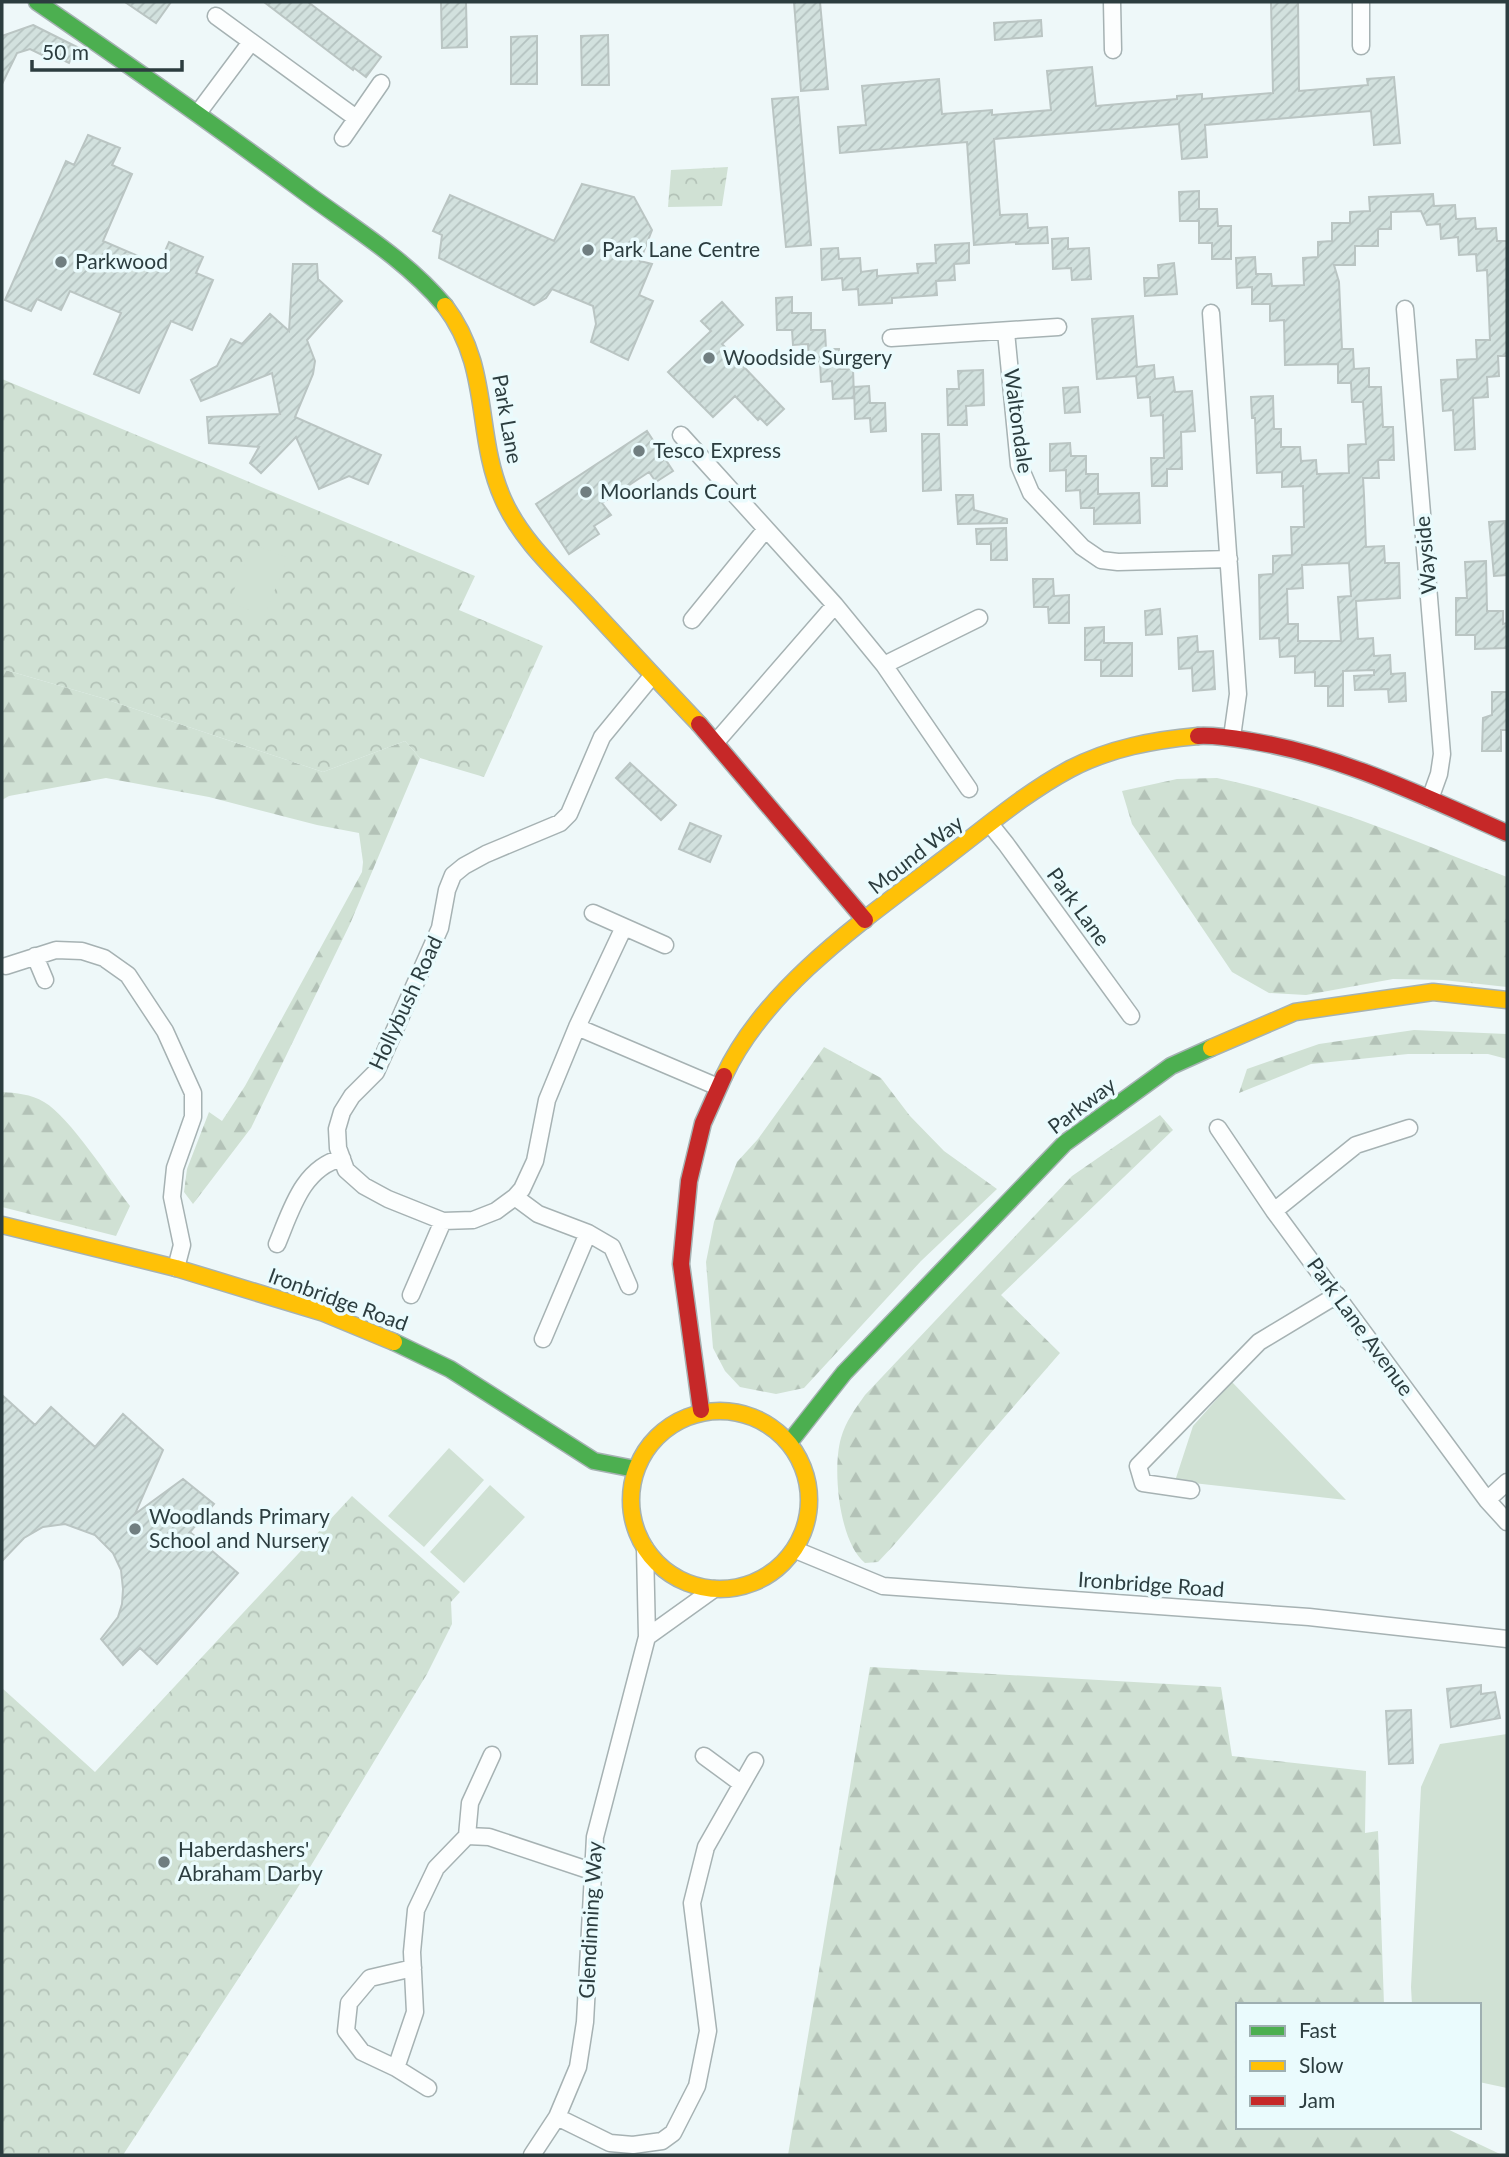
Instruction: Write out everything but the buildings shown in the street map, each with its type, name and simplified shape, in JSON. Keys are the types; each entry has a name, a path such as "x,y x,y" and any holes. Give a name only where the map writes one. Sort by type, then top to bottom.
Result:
{"street":[{"name":"Park Lane","path":"37,2 198,113 411,271 444,305 474,355 498,486 512,518 536,550 716,742 865,920"},
{"path":"1112,2 1113,50"},
{"path":"1361,2 1361,46"},
{"path":"216,16 356,118"},
{"path":"198,113 251,42"},
{"path":"343,138 382,83"},
{"name":"Wayside","path":"1405,309 1442,754 1439,774 1430,799"},
{"path":"1211,313 1238,694 1232,737"},
{"path":"891,338 1058,327"},
{"name":"Waltondale","path":"1006,332 1019,465 1031,492 1082,547 1101,560 1118,562 1228,559"},
{"path":"681,435 835,605 884,665 969,789"},
{"path":"692,620 766,528"},
{"path":"716,742 835,605"},
{"path":"884,665 979,618"},
{"name":"Hollybush Road","path":"342,1158 338,1148 338,1129 342,1111 352,1096 376,1072 440,928 446,890 453,875 486,854 560,823 569,814 602,737 652,676"},
{"name":"Mound Way","path":"701,1410 681,1264 689,1181 703,1123 731,1062 778,996 865,920 1030,793 1072,768 1111,752 1170,738 1213,735 1284,746 1311,754 1430,799 1507,833"},
{"name":"Park Lane","path":"990,824 1131,1016"},
{"path":"593,913 665,945"},
{"path":"277,1244 301,1188 330,1161 342,1158 346,1170 364,1186 414,1211 443,1221 473,1220 496,1211 515,1197 522,1189 535,1161 547,1100 577,1027 624,927"},
{"path":"6,966 56,950 82,951 104,958 128,975 165,1031 193,1093 193,1117 175,1168 172,1197 182,1245 176,1268"},
{"path":"35,957 45,980"},
{"name":"Parkway","path":"789,1443 844,1373 1065,1143 1171,1066 1295,1012 1433,992 1507,1000"},
{"path":"577,1027 718,1087"},
{"name":"Park Lane Avenue","path":"1218,1128 1274,1210 1487,1500 1507,1522"},
{"path":"1274,1210 1356,1146 1409,1128"},
{"path":"515,1197 538,1214 588,1233 612,1247 629,1286"},
{"path":"411,1295 443,1221"},
{"name":"Ironbridge Road","path":"2,1226 176,1268 324,1313 418,1352 450,1369 594,1461 635,1469"},
{"path":"543,1339 588,1233"},
{"path":"1191,1490 1143,1483 1138,1466 1259,1342 1337,1295"},
{"path":"701,1410 743,1413 772,1426 789,1443 809,1485 808,1524 798,1551 757,1583 730,1590 691,1586 659,1567 640,1542 631,1512 635,1469 656,1438 683,1418 701,1410"},
{"path":"1487,1500 1507,1482"},
{"name":"Glendinning Way","path":"532,2155 557,2117 578,2067 585,2022 591,1871 595,1837 647,1637 645,1548"},
{"name":"Ironbridge Road","path":"798,1551 883,1586 1309,1617 1507,1639"},
{"path":"647,1637 715,1588"},
{"path":"396,2068 415,2012 413,1968 416,1910 436,1868 467,1836 470,1803 492,1755"},
{"path":"704,1756 742,1784"},
{"path":"557,2117 610,2143 633,2145 662,2141 673,2133 697,2086 708,2031 692,1903 706,1847 755,1761"},
{"path":"467,1836 489,1837 591,1871"},
{"path":"413,1968 370,1978 349,2003 346,2031 362,2052 396,2068 428,2088"},
{"path":"662,2141 672,2155"}],"green space":[{"path":"728,167 722,206 668,207 671,170"},
{"path":"2,379 475,576 459,610 543,646 484,777 420,758 405,741 323,772 102,698 2,669"},
{"path":"253,544 288,558 264,616 229,602"},
{"path":"2,669 102,698 323,772 405,741 420,758 350,924 251,1128 193,1204 184,1192 187,1169 209,1112 222,1121 245,1086 362,872 359,833 209,797 106,778 9,796 2,800"},
{"path":"1217,778 1328,809 1507,877 1507,987 1443,980 1393,979 1306,995 1269,993 1232,972 1132,824 1122,791 1177,779"},
{"path":"1414,1030 1507,1034 1507,1059 1488,1054 1408,1054 1311,1064 1239,1093 1247,1069 1319,1044"},
{"path":"824,1047 881,1078 910,1116 944,1151 997,1189 921,1261 804,1388 776,1394 740,1387 725,1371 713,1348 706,1262 714,1222 737,1162 758,1139"},
{"path":"2,1092 39,1099 66,1121 130,1206 116,1236 2,1207"},
{"path":"1160,1115 1173,1130 1001,1295 1060,1353 893,1546 878,1562 865,1563 849,1539 838,1486 838,1451 845,1426 854,1410 865,1395 1072,1176"},
{"path":"1232,1382 1346,1500 1175,1481 1193,1426"},
{"path":"449,1448 484,1480 424,1547 388,1516"},
{"path":"490,1485 525,1517 464,1583 430,1552"},
{"path":"352,1496 460,1592 451,1602 452,1624 427,1674 295,1892 123,2155 2,2155 2,1688 95,1772"},
{"path":"870,1667 1221,1687 1232,1756 1366,1771 1365,1833 1378,1831 1384,2003 1236,2003 1236,2129 1447,2129 1502,2155 788,2155"},
{"path":"1507,1734 1507,2088 1481,2082 1481,2003 1412,2003 1421,1787 1440,1744"}],"traffic: fast":[{"path":"37,2 381,247 445,306"},
{"path":"789,1443 844,1373 1065,1143 1171,1066 1211,1048"},
{"path":"394,1342 450,1369 594,1461 635,1469"}],"traffic: slow":[{"path":"445,306 460,329 470,353 494,475 519,528 540,554 699,724"},
{"path":"724,1076 742,1043 765,1012 821,955 1021,800 1070,769 1116,750 1198,736"},
{"path":"1211,1048 1295,1012 1433,992 1507,1000"},
{"path":"2,1225 176,1268 324,1313 394,1342"},
{"path":"720,1411 737,1412 754,1418 783,1437 802,1466 808,1483 809,1500 808,1517 802,1534 783,1563 754,1582 737,1588 720,1589 703,1588 686,1582 657,1563 638,1534 632,1517 631,1500 632,1483 638,1466 657,1437 686,1418 703,1412 720,1411"}],"traffic: jam":[{"path":"699,724 865,920"},
{"path":"1198,736 1251,741 1317,756 1382,779 1507,833"},
{"path":"701,1410 681,1264 689,1181 703,1123 724,1076"}],"place":[{"name":"Park Lane Centre","path":"588,250"},
{"name":"Parkwood","path":"61,262"},
{"name":"Woodside Surgery","path":"709,358"},
{"name":"Tesco Express","path":"639,451"},
{"name":"Moorlands Court","path":"586,492"},
{"name":"Woodlands Primary School and Nursery","path":"135,1529"},
{"name":"Haberdashers' Abraham Darby","path":"164,1862"}]}
